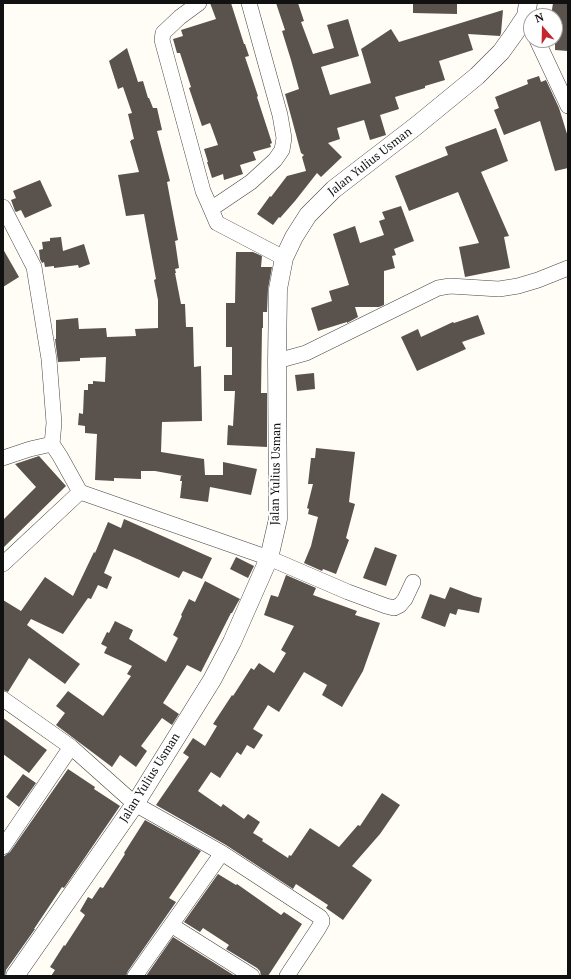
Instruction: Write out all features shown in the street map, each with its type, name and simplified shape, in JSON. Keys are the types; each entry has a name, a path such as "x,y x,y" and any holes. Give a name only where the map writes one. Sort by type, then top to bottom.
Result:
{"street":[{"path":"198,3 163,33 162,40 202,191 217,223 284,258"},
{"path":"211,209 251,182 275,160 282,150 284,138 280,116 249,3"},
{"name":"Jalan Yulius Usman","path":"15,976 135,804 212,680 232,642 269,558 278,520 278,289 284,258 294,237 308,215 334,189 416,126 477,76 501,52 523,22"},
{"path":"541,48 568,106"},
{"path":"5,216 34,267 49,359 54,423 52,444 80,492 269,558 348,592 386,606 394,608 400,605 405,599 413,582"},
{"path":"277,361 306,353 438,288 450,286 499,289 518,286 538,280 568,268"},
{"path":"3,458 30,449 52,444"},
{"path":"3,564 80,492"},
{"path":"3,700 71,747 135,804 222,853 321,918 322,922 318,929 286,976"},
{"path":"3,847 71,747"},
{"path":"135,976 222,853"},
{"path":"171,925 252,976"}],"building":[{"path":"210,3 231,3 249,56 245,57 272,143 270,144 271,147 253,152 256,160 240,165 243,174 224,180 223,174 212,178 204,149 218,145 210,123 202,126 189,88 191,87 180,53 177,53 173,39 183,36 181,30 216,19"},
{"path":"276,3 298,3 304,21 301,22 313,54 334,48 327,25 348,19 359,56 321,67 330,95 371,83 361,49 391,29 399,42 503,10 500,36 468,34 473,50 439,61 445,80 395,97 399,109 380,115 386,135 370,140 364,120 337,128 340,139 328,143 342,157 321,177 317,173 295,201 273,225 257,214 287,176 306,171 302,157 304,155 301,153 285,94 299,89 282,31 285,30"},
{"path":"413,3 457,3 457,14 413,13"},
{"path":"553,3 568,3 568,51 555,50 555,48 563,48 563,8 552,8"},
{"path":"127,48 138,82 143,81 148,98 153,108 157,108 162,130 157,131 170,181 167,182 178,240 175,241 179,268 175,269 175,273 181,304 185,304 186,327 193,327 194,367 201,366 202,421 162,422 161,452 204,459 205,475 223,475 223,462 257,469 251,495 210,487 208,502 180,498 182,481 180,481 181,476 183,476 155,471 141,471 141,479 114,478 114,481 95,480 97,434 85,433 85,426 78,425 79,413 83,414 84,390 88,390 88,384 93,384 93,381 105,382 106,357 80,358 80,361 58,362 55,339 56,320 78,318 79,329 106,328 107,337 136,336 135,329 158,328 158,300 154,280 156,279 144,214 126,216 118,175 139,172 130,141 134,139 128,114 132,113 123,87 118,89 109,61"},
{"path":"539,76 541,82 546,80 559,108 568,137 568,168 555,171 540,121 504,135 494,110 499,108 495,97 528,84 527,80"},
{"path":"496,128 508,161 481,172 509,236 504,237 510,268 465,277 459,247 479,243 458,192 409,211 395,176 448,155 445,147"},
{"path":"40,180 52,206 25,218 21,210 15,211 11,200 16,198 13,191"},
{"path":"401,206 414,241 394,249 396,255 392,256 395,268 384,271 384,305 379,307 355,307 358,317 347,323 318,331 311,308 332,301 329,291 349,285 333,234 355,226 360,243 384,235 379,221 385,219 382,212"},
{"path":"61,237 63,251 84,244 90,264 79,268 78,265 54,268 54,266 45,267 44,262 42,263 40,259 39,250 43,249 42,242 50,241 50,238"},
{"path":"3,249 19,277 3,287"},
{"path":"236,252 253,252 262,256 261,267 272,267 268,289 267,312 263,312 262,328 261,393 267,393 267,447 227,445 228,425 233,426 235,391 224,391 224,375 232,375 232,347 226,347 226,303 235,303"},
{"path":"478,315 485,334 462,342 466,349 417,371 401,337 418,329 421,337 453,322 454,323"},
{"path":"314,373 315,389 297,391 295,375"},
{"path":"316,448 355,452 349,502 355,504 346,538 349,540 336,574 323,569 322,571 304,563 311,546 318,517 308,514 309,509 307,508 313,484 308,484 311,458 315,458"},
{"path":"39,456 66,486 3,548 3,520 36,487 15,464"},
{"path":"124,519 212,558 202,579 183,571 179,578 114,549 104,573 112,577 107,589 98,585 91,599 88,598 63,634 31,619 27,625 80,664 65,684 29,658 8,692 3,690 3,600 21,611 45,577 73,596 94,552 95,553 108,522 121,528"},
{"path":"375,547 397,555 386,586 363,578"},
{"path":"236,557 254,566 248,578 230,569"},
{"path":"286,575 316,588 313,595 357,611 355,615 380,623 363,671 342,707 322,695 327,685 304,672 279,712 268,705 253,729 263,735 254,749 247,745 241,755 237,752 220,778 211,772 198,791 221,807 223,804 244,819 248,814 260,822 253,833 263,839 262,841 288,858 289,855 291,856 310,828 339,847 358,825 360,826 382,793 400,805 380,834 352,866 372,880 343,920 326,908 328,905 296,884 293,889 226,845 156,805 189,757 183,753 193,738 205,746 217,726 213,724 251,668 254,670 259,663 274,673 286,653 281,650 294,626 264,615 271,595 278,597"},
{"path":"205,581 240,599 231,613 201,672 187,665 163,703 179,714 172,725 162,718 141,746 147,751 136,767 120,755 112,767 56,725 65,713 56,706 68,691 103,716 131,676 127,674 132,666 104,653 107,647 101,644 115,621 133,630 129,639 166,662 178,638 173,635 182,616 181,615 189,599 195,602"},
{"path":"450,587 482,598 479,613 458,609 456,615 450,613 445,627 421,618 430,594 445,599"},
{"path":"3,718 47,750 29,773 3,754"},
{"path":"68,769 95,787 94,789 120,806 64,888 62,887 6,970 5,976 3,976 3,857 10,852"},
{"path":"23,774 36,783 19,807 6,797"},
{"path":"145,820 201,851 169,898 176,902 126,976 51,976 55,970 50,967 85,915 80,911 88,897 92,899 100,887 103,888"},
{"path":"218,874 236,885 237,884 281,915 284,912 302,924 268,976 261,976 260,971 257,968 226,949 229,945 203,928 200,932 184,922"},
{"path":"173,937 235,976 146,976"}]}
